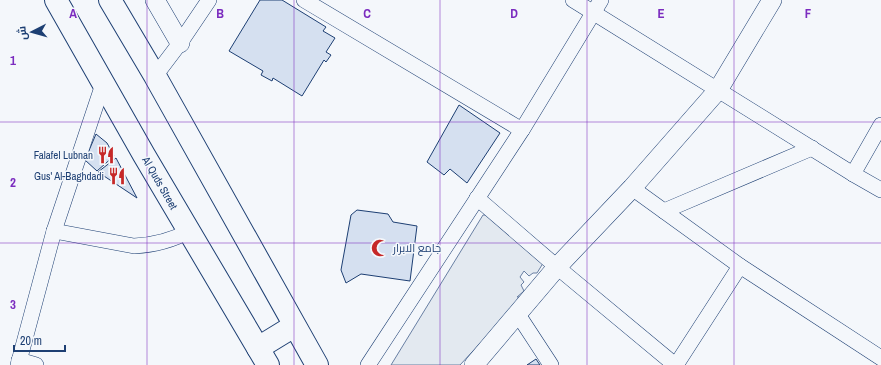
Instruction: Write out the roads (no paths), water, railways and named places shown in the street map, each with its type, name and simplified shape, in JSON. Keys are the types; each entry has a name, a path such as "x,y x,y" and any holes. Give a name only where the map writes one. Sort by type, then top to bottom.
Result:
{"main road":[{"name":"Al Quds Street","path":"56,0 103,84 263,357"},
{"path":"110,0 317,365"},
{"path":"263,357 294,326"}],"street":[{"path":"155,0 180,43"},
{"path":"154,76 180,43 209,0"},
{"path":"304,0 522,130"},
{"path":"573,0 597,6 718,90 881,190"},
{"path":"474,365 518,313 632,188 718,90 772,0"},
{"path":"368,365 522,130 597,6"},
{"path":"36,365 18,363 54,231 103,84"},
{"path":"853,174 881,125"},
{"path":"664,212 812,148"},
{"path":"632,188 740,266 881,358"},
{"path":"477,198 558,268 676,365 740,266"},
{"path":"54,231 134,246 146,246 168,241 189,231"},
{"path":"518,313 551,365"}],"place":[{"name":"Falafel Lubnan","path":"106,155"},
{"name":"Gus' Al-Baghdadi","path":"117,176"},
{"name":"جامع الابرار","path":"380,248"}]}
